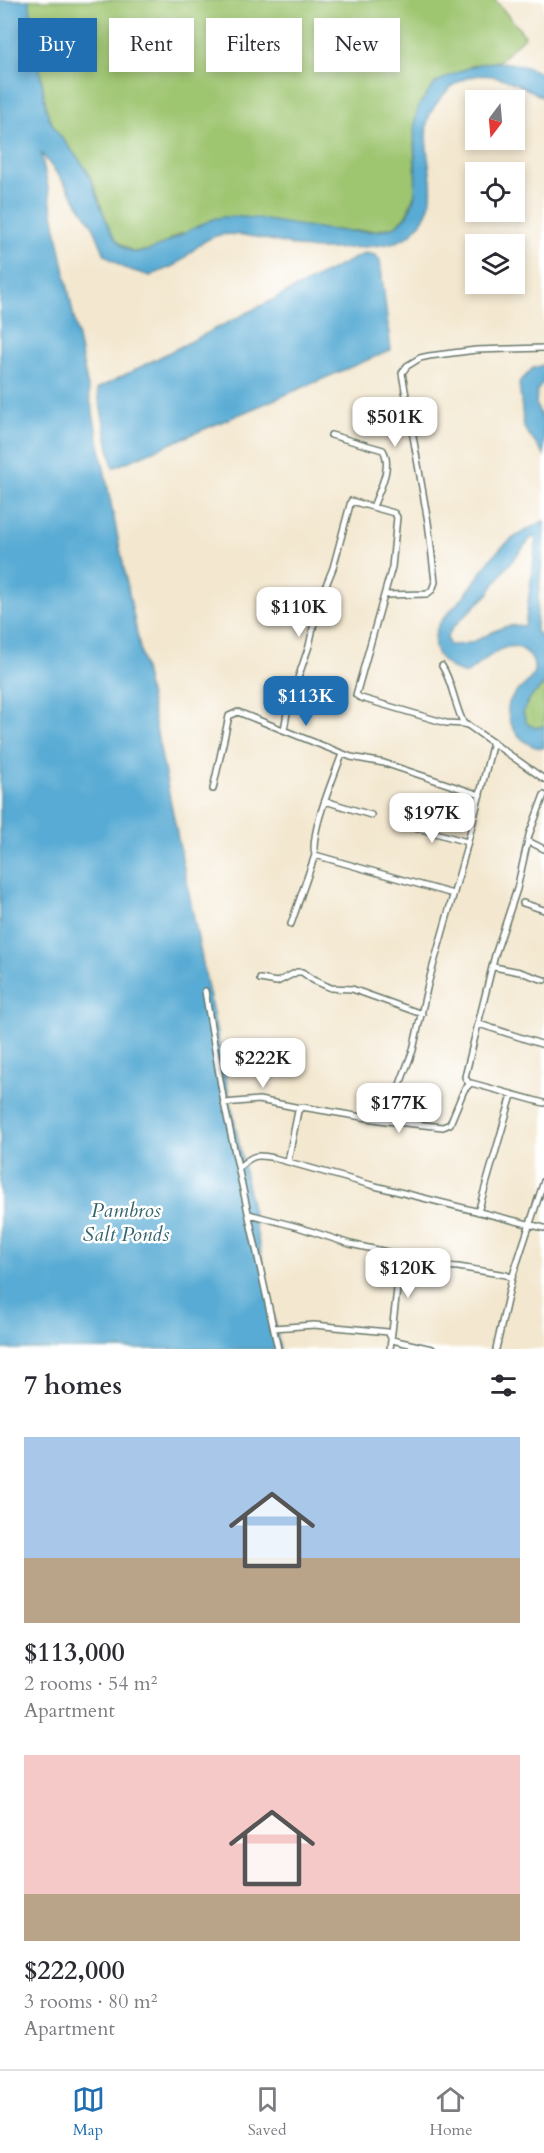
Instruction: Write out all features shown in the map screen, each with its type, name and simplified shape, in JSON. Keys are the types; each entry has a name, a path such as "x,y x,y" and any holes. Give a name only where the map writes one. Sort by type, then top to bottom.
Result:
{"street":[{"path":"385,595 427,594 432,590 435,582 428,522 402,373 407,366 420,358 429,356 476,350 544,348"},
{"path":"331,435 383,450 387,457 387,465 373,507"},
{"path":"284,730 288,707 309,646 318,605 333,568 351,501 394,513 397,517 393,560 385,595 356,695 434,720 464,724 544,779"},
{"path":"442,666 450,681 454,704 464,724"},
{"path":"213,789 231,714 238,712 342,754 384,763 480,795"},
{"path":"386,1121 413,1050 428,984 493,742"},
{"path":"291,924 315,855 313,846 342,754"},
{"path":"469,1084 465,1077 494,967 495,955 517,889 528,841 544,795"},
{"path":"326,801 371,815"},
{"path":"404,824 467,842"},
{"path":"528,841 544,849"},
{"path":"315,855 453,894"},
{"path":"523,903 544,910"},
{"path":"494,967 544,980"},
{"path":"260,979 277,982 297,972 302,972 331,988 352,989 422,1014"},
{"path":"206,991 224,1103 278,1349"},
{"path":"479,1024 544,1045"},
{"path":"224,1103 259,1100 386,1121 446,1127 450,1125 464,1090 469,1084 475,1083 544,1103"},
{"path":"478,1212 512,1095"},
{"path":"288,1161 300,1108"},
{"path":"239,1167 251,1157 261,1155 544,1228"},
{"path":"496,1349 512,1278 544,1181"},
{"path":"249,1214 350,1244 438,1266 509,1275 512,1278"},
{"path":"390,1349 401,1255"},
{"path":"274,1328 314,1325 378,1330 388,1332 392,1340"},
{"path":"392,1340 432,1349"}],"green space":[{"path":"29,0 495,0 525,36 499,61 474,65 435,83 414,143 416,190 406,215 396,226 377,230 347,231 307,228 181,233 153,250 133,252 117,241 109,229 94,184 85,167 56,131 47,112 41,72 97,72 97,18 32,18"},
{"path":"544,684 544,726 535,728 527,724 523,713 529,699"}],"water":[{"name":"Pambros Salt Ponds","path":"0,0 29,0 32,18 18,18 18,72 40,72 50,120 85,168 116,239 124,248 134,252 142,252 163,245 208,221 221,217 253,218 327,229 368,232 385,230 397,225 408,214 413,200 416,184 414,133 416,118 420,104 433,86 475,65 495,62 526,67 544,75 544,98 506,80 481,75 469,77 457,83 436,104 427,124 427,154 431,180 429,206 423,219 410,235 397,242 349,248 314,249 251,236 220,235 201,244 175,265 150,276 124,268 105,255 93,226 41,153 280,1349 0,1349"},
{"path":"365,253 375,255 380,260 391,350 113,468 97,389"},
{"path":"544,365 544,381 537,391 536,404 544,423 544,455 524,428 519,383 533,368"},
{"path":"544,521 536,631 544,640 544,684 529,699 523,713 527,724 535,728 544,726 544,748 529,744 517,733 509,719 511,698 529,680 534,671 533,662 528,654 512,646 504,648 465,674 444,663 436,651 435,635 438,626 447,614 465,595 500,549 524,531","holes":["532,537 536,538 525,626 504,627 469,643 449,645 447,637 453,627 489,593 502,573"]}]}
